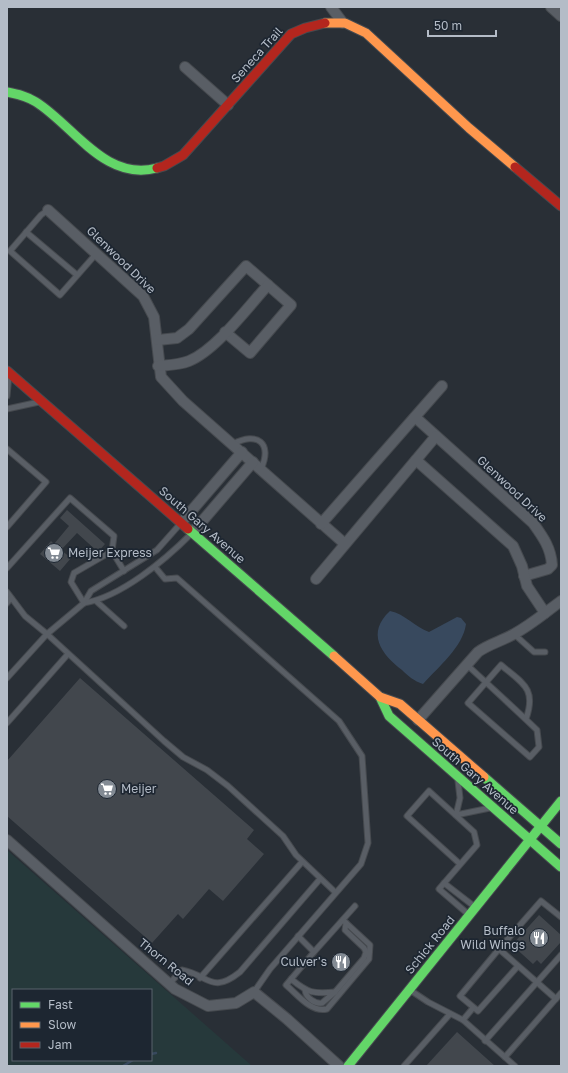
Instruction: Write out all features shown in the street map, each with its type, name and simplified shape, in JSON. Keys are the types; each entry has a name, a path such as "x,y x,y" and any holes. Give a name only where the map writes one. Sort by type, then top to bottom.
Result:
{"street":[{"path":"331,7 343,23"},
{"path":"551,7 561,16"},
{"name":"Seneca Trail","path":"7,92 21,94 38,103 107,162 124,169 143,172 162,168 183,155 291,34 310,24 343,23 352,25 366,33 469,128 561,206"},
{"path":"185,67 228,105"},
{"name":"Glenwood Drive","path":"48,210 143,296 154,317 158,340 158,366 161,376 183,401 345,544"},
{"path":"158,340 177,338 189,329 246,266 291,305 250,353 225,332"},
{"path":"158,366 176,365 198,356 225,332 268,285"},
{"name":"South Gary Avenue","path":"8,371 380,698 389,716 561,867"},
{"path":"321,524 442,386"},
{"name":"Glenwood Drive","path":"415,417 533,523 546,540 551,555 552,565 548,569 524,576"},
{"path":"316,579 436,436"},
{"path":"181,523 242,452"},
{"path":"416,460 513,546 527,586 545,613"},
{"path":"192,533 253,462"},
{"path":"418,720 466,664 487,645 514,634 561,601"},
{"name":"South Gary Avenue","path":"380,698 400,704 561,844"},
{"name":"Schick Road","path":"348,1066 561,801"},
{"name":"Thorn Road","path":"7,840 169,984 208,1006 236,1003 254,992"},
{"path":"254,992 287,1019 339,1066"}],"lane":[{"path":"48,210 41,215 10,251 60,296 96,254"},
{"path":"26,232 77,275"},
{"path":"7,396 8,371"},
{"path":"7,409 42,401"},
{"path":"233,444 251,438 258,440 263,444 266,452 261,469"},
{"path":"7,449 46,482 7,527"},
{"path":"7,568 70,498 114,536 112,551 124,570"},
{"path":"7,678 47,634 84,603 91,591 157,550 181,523"},
{"path":"84,603 96,601 155,567 169,556 192,533"},
{"path":"84,603 71,582 74,573 112,551"},
{"path":"155,567 165,579 177,578 339,721 362,756 368,843 361,864 335,892 270,969 254,992"},
{"path":"7,592 25,616 47,634 183,757 207,770 228,786 284,836 302,862 335,892"},
{"path":"7,603 11,598"},
{"path":"96,601 124,626"},
{"path":"514,634 534,652 546,652"},
{"path":"7,724 68,654"},
{"path":"466,664 485,682 526,719 537,730 539,747 530,757 468,703 485,682 501,665 527,688 530,706 526,719"},
{"path":"456,815 460,798 457,783 458,777"},
{"path":"460,864 407,816 429,791 474,832 477,845 439,889 472,911"},
{"path":"456,815 493,807"},
{"path":"200,978 302,862"},
{"path":"169,984 182,970 208,982 220,983 230,980 240,972 320,879"},
{"path":"444,883 472,911"},
{"path":"518,966 478,1011 460,996 541,901 561,917"},
{"path":"344,922 370,945 371,951 369,959 327,1009 314,1009 286,985 314,952 344,922 355,906"},
{"path":"291,979 305,990 310,999 319,1004 335,992 364,958 366,952 358,941 345,930 344,922"},
{"path":"298,936 314,952"},
{"path":"499,949 556,999"},
{"path":"485,1041 561,954"},
{"path":"305,990 322,993 335,992"},
{"path":"409,990 428,1002 463,1020 515,1066"},
{"path":"505,1058 561,993"},
{"path":"463,1020 474,1008"},
{"path":"404,1066 450,1014"}],"shaded area":[{"path":"7,850 252,1066 7,1066"}],"water":[{"path":"390,611 400,615 429,632 457,617 461,618 466,624 464,632 455,649 423,684 411,678 394,664 379,643 379,627 383,619"}],"building":[{"path":"67,510 105,544 98,552 77,533 61,550 71,558 60,571 40,554 51,541 54,544 69,526 60,518"},
{"name":"Meijer","path":"80,678 254,830 247,839 264,854 223,901 209,889 183,919 178,914 152,943 7,816 7,761"},
{"name":"Buffalo Wild Wings","path":"539,915 561,935 561,942 541,964 537,960 533,964 512,945"},
{"path":"457,1032 495,1066 426,1066"}],"waterway":[{"path":"152,1054 156,1053"},
{"path":"123,1066 131,1061"}],"traffic: fast":[{"path":"7,92 18,94 36,102 50,112 91,149 106,160 122,167 138,170 157,168"},
{"path":"188,529 334,656"},
{"path":"380,697 389,716 561,867"},
{"path":"484,777 561,844"},
{"path":"348,1066 561,801"}],"traffic: slow":[{"path":"325,23 345,23 366,33 469,128 515,167"},
{"path":"334,656 380,697 400,704 484,777"}],"traffic: jam":[{"path":"157,168 164,166 183,155 291,34 305,28 325,23"},
{"path":"515,167 561,206"},
{"path":"7,371 188,529"}],"place":[{"name":"Meijer Express","path":"54,553"},
{"name":"Meijer","path":"107,789"},
{"name":"Buffalo Wild Wings","path":"539,938"},
{"name":"Culver's","path":"341,962"}]}
